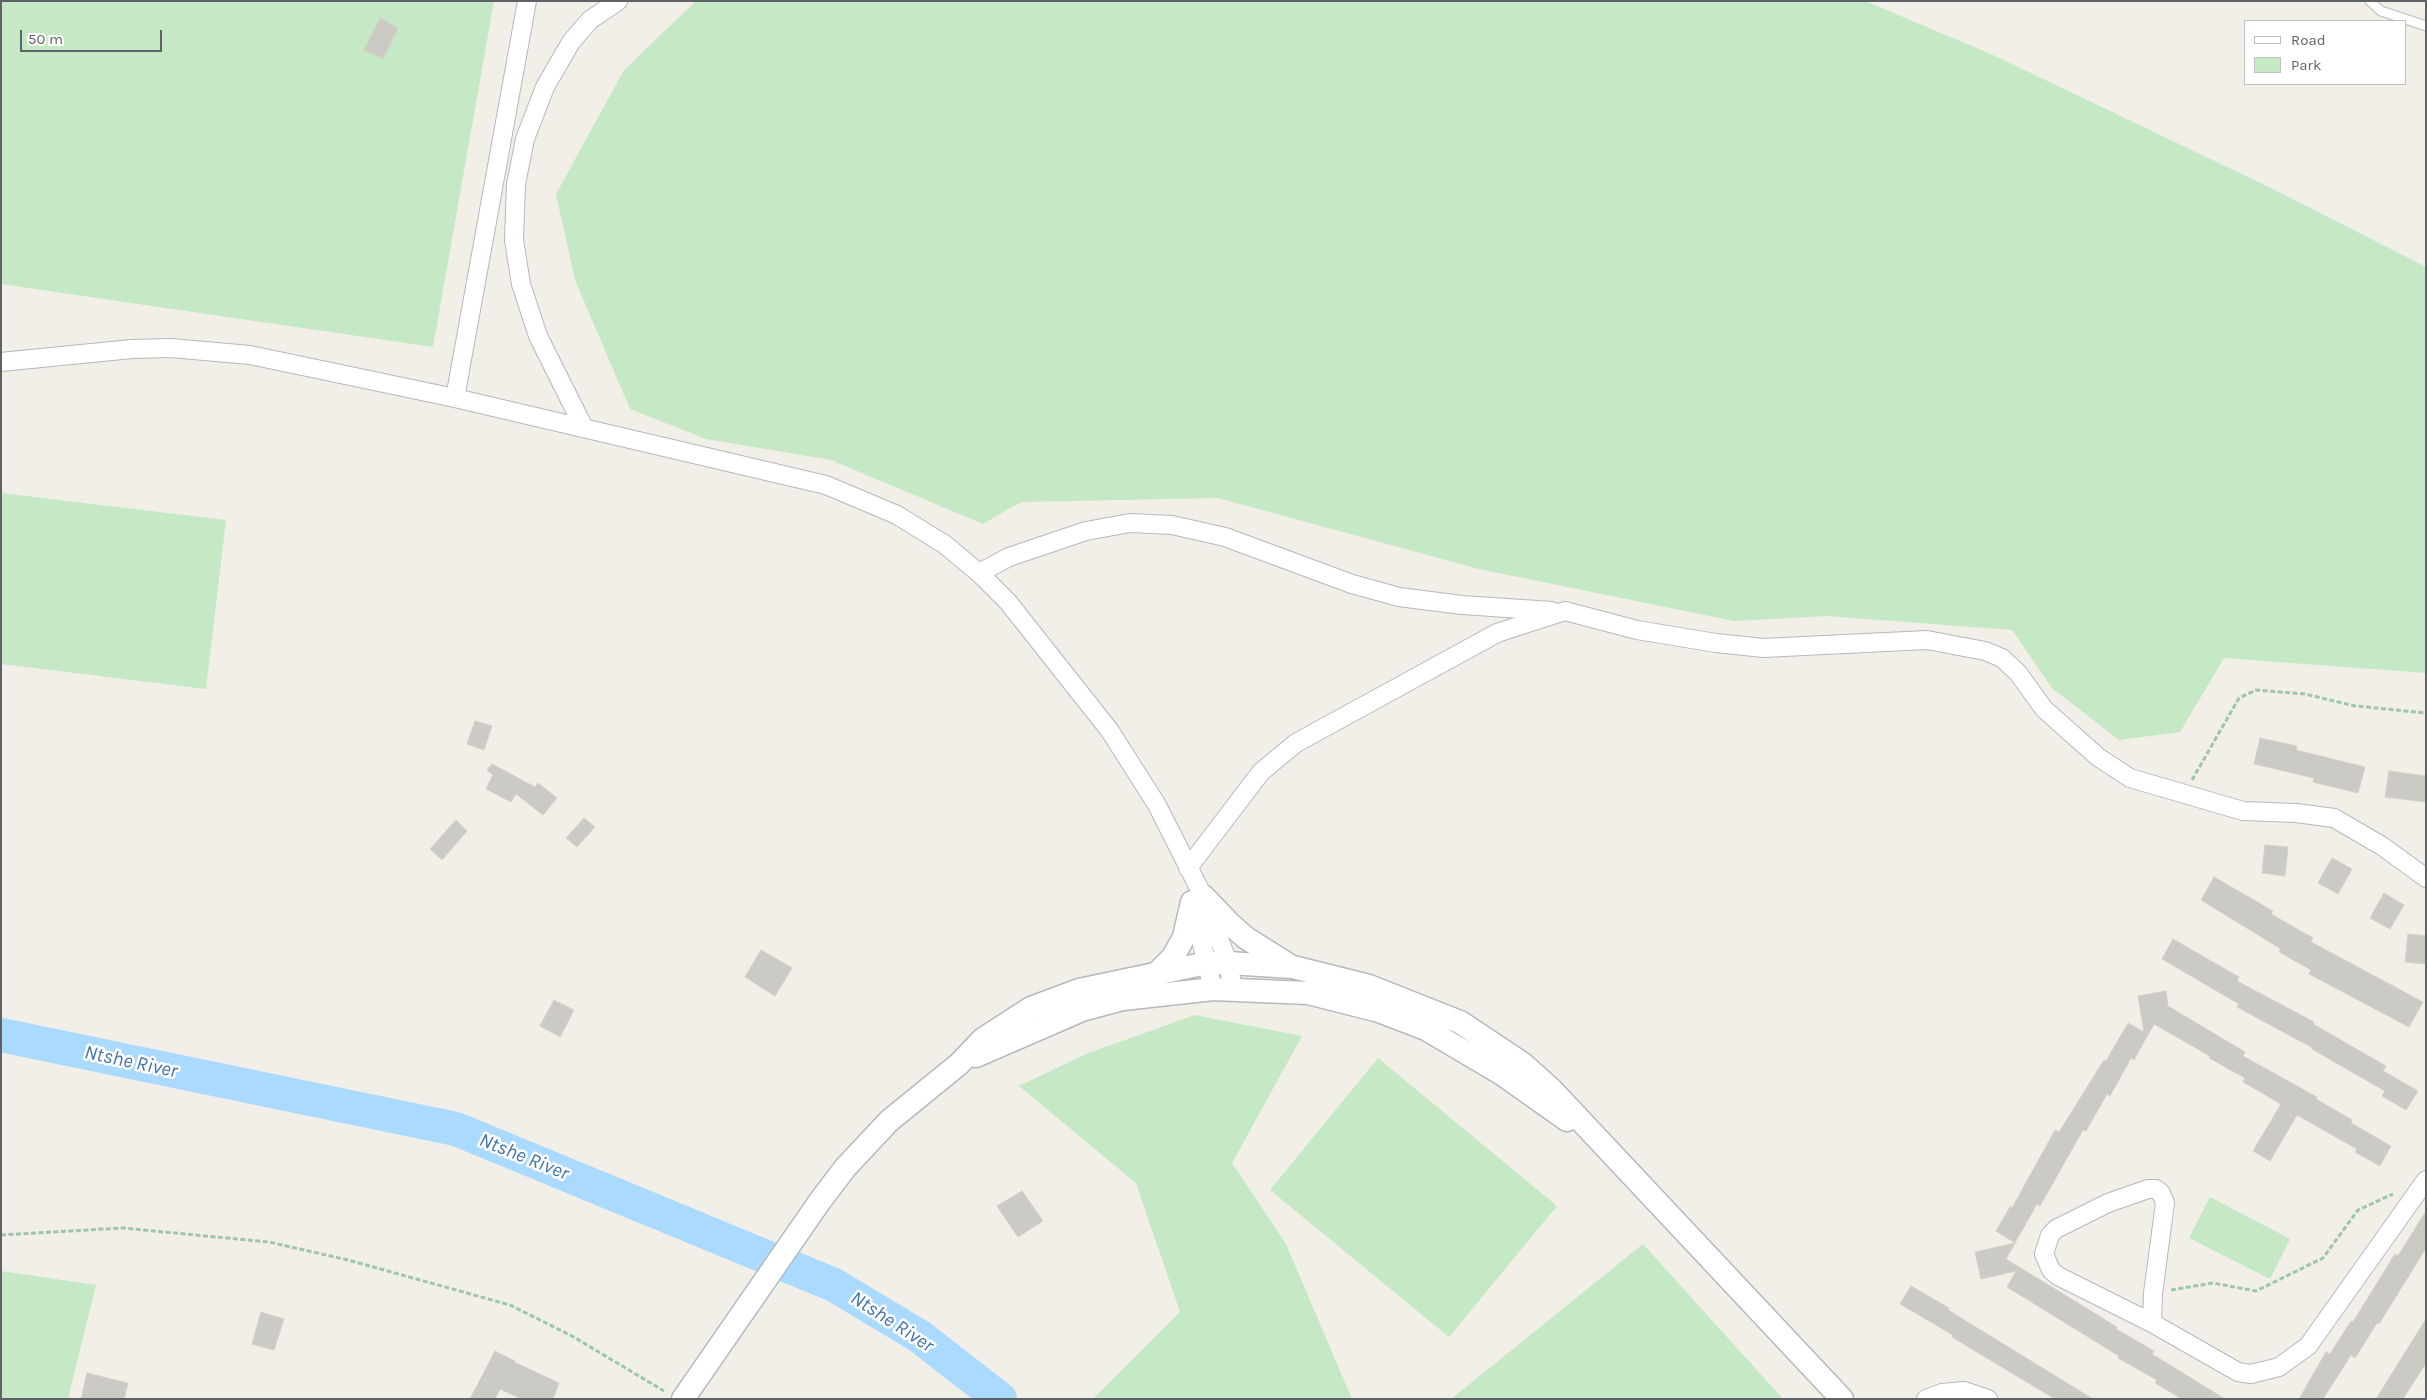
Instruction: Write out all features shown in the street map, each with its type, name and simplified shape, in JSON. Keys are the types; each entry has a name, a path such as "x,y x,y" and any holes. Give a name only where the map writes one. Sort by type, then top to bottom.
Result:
{"street":[{"path":"455,398 527,1"},
{"path":"584,428 538,336 521,284 514,240 516,184 526,139 545,87 571,42 590,20 618,1"},
{"path":"1,362 132,349 171,348 250,355 455,398 826,485 896,515 944,544 979,573 1008,602 1110,731 1157,805 1190,872 1223,988"},
{"path":"979,573 1017,554 1086,531 1130,523 1172,525 1225,537 1352,584 1399,597 1462,605 1565,612 1637,630 1716,643 1764,648 1927,640 1985,651 2002,658 2018,673 2044,708 2098,757 2130,778 2243,811 2296,812 2334,818 2382,846 2426,878"},
{"path":"1190,872 1219,825 1261,772 1296,743 1496,633 1565,612"},
{"path":"1198,899 1246,938 1293,967"},
{"path":"1157,972 1173,957 1184,937 1198,899"},
{"path":"677,1397 845,1168 889,1121 959,1064 991,1034 1044,1001 1079,990 1157,972 1217,963 1293,967 1368,986 1460,1022 1523,1064 1552,1090 1842,1399"},
{"path":"959,1064 1082,1010 1123,999 1223,988 1308,993 1345,1000 1426,1029 1502,1074 1608,1150"},
{"path":"2152,1323 2153,1293 2165,1203 2164,1197 2156,1189 2148,1189 2108,1202 2056,1229 2046,1242 2044,1254 2051,1270 2058,1276 2152,1323 2238,1372 2250,1374 2279,1367 2308,1346 2426,1180"},
{"path":"1926,1399 1942,1394 1964,1391 1988,1399"}],"lane":[{"path":"2370,1 2381,11 2426,26"}],"path":[{"path":"2183,795 2239,698 2256,690 2305,694 2355,706 2426,713"},
{"path":"2153,1293 2213,1283 2256,1291 2323,1258 2358,1210 2400,1190"},
{"path":"1,1235 122,1228 269,1242 348,1260 510,1305 572,1336 677,1397"}],"green space":[{"path":"1,1 494,1 433,347 1,284"},
{"path":"696,1 1865,1 1991,54 2273,189 2426,267 2426,673 2224,658 2180,732 2119,740 2052,688 2012,630 1827,616 1734,621 1479,569 1218,498 1021,502 983,524 831,460 706,439 630,409 575,280 556,194 624,70"},
{"path":"1,493 226,520 206,689 1,664"},
{"path":"1195,1015 1302,1036 1232,1163 1286,1244 1352,1399 1093,1399 1180,1312 1136,1183 1019,1086 1086,1054"},
{"path":"1378,1058 1557,1206 1449,1337 1270,1190"},
{"path":"2210,1197 2290,1239 2270,1279 2189,1238"},
{"path":"1643,1244 1783,1399 1451,1399"},
{"path":"1,1271 96,1285 68,1399 1,1399"}],"building":[{"path":"380,18 398,28 383,59 364,50"},
{"path":"475,721 492,726 484,750 467,744"},
{"path":"2260,738 2297,746 2296,750 2365,767 2358,793 2313,782 2314,778 2254,764"},
{"path":"492,764 535,787 538,783 557,798 543,815 516,794 511,802 486,789 493,775 487,770"},
{"path":"2389,771 2426,776 2426,802 2385,797"},
{"path":"584,818 595,827 577,847 566,838"},
{"path":"456,820 467,831 442,860 430,849"},
{"path":"2265,845 2288,847 2285,876 2262,873"},
{"path":"2332,858 2352,869 2338,894 2318,883"},
{"path":"2214,877 2273,911 2271,914 2313,938 2311,942 2423,1002 2409,1027 2309,974 2311,970 2279,952 2281,949 2201,900"},
{"path":"2384,893 2404,905 2390,929 2370,918"},
{"path":"2408,934 2426,936 2426,964 2405,962"},
{"path":"2173,939 2239,977 2237,981 2314,1022 2313,1024 2386,1066 2383,1071 2418,1091 2406,1110 2382,1096 2385,1091 2313,1048 2237,1007 2239,1004 2162,959"},
{"path":"761,950 792,968 775,996 745,977"},
{"path":"2166,991 2168,1006 2245,1052 2243,1056 2317,1097 2316,1099 2352,1120 2351,1123 2391,1146 2380,1166 2355,1152 2357,1149 2297,1115 2270,1161 2253,1151 2281,1104 2243,1082 2245,1078 2154,1024 2134,1060 2131,1058 2110,1096 2107,1094 2086,1131 2083,1130 2040,1206 2037,1204 2015,1243 1996,1231 2010,1207 2012,1208 2055,1130 2059,1132 2104,1060 2106,1061 2128,1023 2144,1032 2138,996"},
{"path":"554,1000 574,1010 560,1037 540,1026"},
{"path":"1022,1191 1043,1221 1018,1237 997,1206"},
{"path":"2426,1211 2426,1248 2379,1324 2377,1323 2355,1358 2351,1355 2323,1399 2299,1399 2326,1352 2330,1354 2351,1321 2353,1322 2395,1254 2398,1256"},
{"path":"2015,1243 2006,1259 2117,1327 2116,1329 2154,1351 2152,1354 2225,1399 2182,1399 2155,1383 2157,1380 2118,1358 2119,1356 2007,1287 2016,1271 1981,1279 1975,1252"},
{"path":"1911,1286 2093,1399 2055,1399 1952,1337 1953,1335 1900,1304"},
{"path":"261,1312 284,1319 274,1350 252,1344"},
{"path":"2426,1319 2426,1363 2403,1399 2376,1399"},
{"path":"495,1351 559,1383 553,1399 522,1399 500,1389 495,1399 470,1399"},
{"path":"87,1373 128,1383 124,1399 81,1399"}],"waterway":[{"name":"Ntshe River","path":"1,1035 456,1129 834,1285 919,1336 1000,1399"}]}
